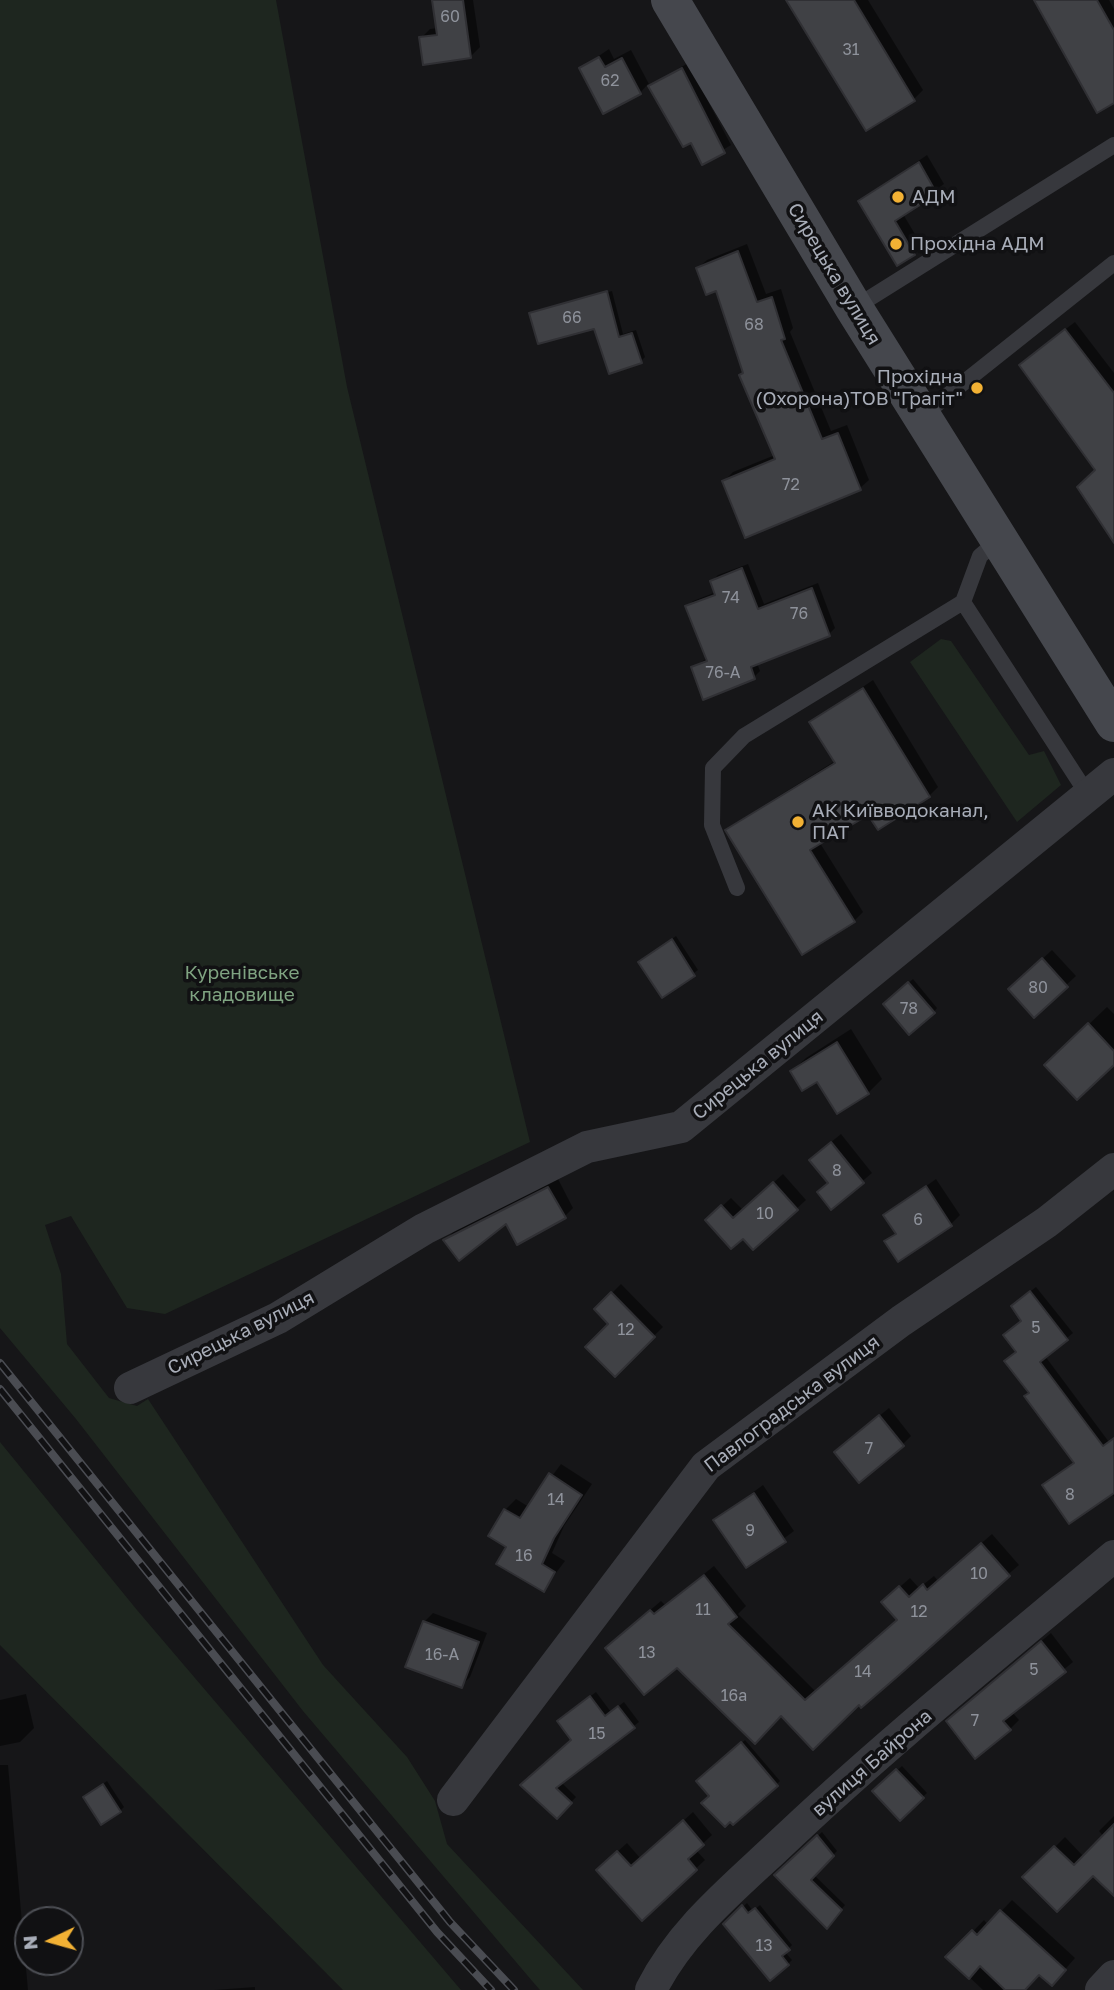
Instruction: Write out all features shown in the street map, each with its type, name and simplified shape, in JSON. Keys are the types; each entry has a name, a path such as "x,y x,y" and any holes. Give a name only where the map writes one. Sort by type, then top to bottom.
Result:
{"main road":[{"name":"Сирецька вулиця","path":"670,0 854,308 1114,723"}],"street":[{"name":"Сирецька вулиця","path":"130,1388 278,1318 424,1229 587,1147 681,1127 1114,774"},
{"name":"Павлоградська вулиця","path":"453,1800 706,1466 901,1321 1047,1222 1114,1169"},
{"name":"вулиця Байрона","path":"651,1990 666,1962 701,1919 824,1803 1114,1556"},
{"path":"1101,1990 1114,1976"}],"lane":[{"path":"854,308 1114,145"},
{"path":"923,415 1113,265"},
{"path":"737,888 712,825 713,768 744,736 963,602 980,556 1000,539"},
{"path":"963,602 1088,795"}],"green space":[{"name":"Куренівське кладовище","path":"0,0 276,0 347,387 530,1142 165,1314 127,1308 71,1216 45,1225 61,1274 67,1344 109,1398 137,1406 148,1399 323,1665 407,1757 435,1801 447,1844 583,1990 540,1990 303,1711 76,1419 0,1328"},
{"path":"941,639 951,641 1029,755 1044,751 1061,785 1017,822 910,662"},
{"path":"0,1442 137,1610 461,1990 343,1990 0,1645"}],"building":[{"path":"432,0 463,0 471,58 423,65 419,37 437,35"},
{"path":"786,0 854,0 915,101 866,131"},
{"path":"1034,0 1097,0 1114,30 1114,103 1097,113"},
{"path":"599,57 605,67 622,58 641,94 603,114 579,68"},
{"path":"682,68 725,153 702,165 691,143 683,147 648,86"},
{"name":"АДМ","path":"919,162 937,194 895,221 915,255 897,266 858,201"},
{"path":"738,251 757,302 772,297 785,339 781,340 822,439 838,433 861,490 745,538 722,481 775,459 739,375 743,373 716,291 706,295 696,268"},
{"path":"607,291 619,337 632,333 642,363 609,374 594,329 538,344 529,313"},
{"path":"1065,329 1114,393 1114,543 1077,487 1095,470 1019,365"},
{"path":"742,568 758,609 812,588 830,636 751,667 755,679 703,700 691,667 707,661 685,606 715,595 710,581"},
{"name":"АК Київводоканал, ПАТ","path":"863,688 930,797 878,830 868,815 810,850 855,922 802,955 725,830 835,763 809,722"},
{"path":"672,939 695,976 662,998 638,962"},
{"path":"1042,958 1068,987 1034,1018 1008,989"},
{"path":"908,982 935,1013 909,1035 883,1004"},
{"path":"1088,1023 1114,1051 1114,1065 1077,1100 1044,1065"},
{"path":"837,1042 869,1094 837,1114 817,1082 802,1091 790,1071"},
{"path":"831,1142 864,1183 831,1210 817,1192 828,1183 809,1160"},
{"path":"773,1182 798,1210 753,1250 743,1239 731,1249 705,1220 721,1205 733,1218"},
{"path":"926,1186 952,1226 898,1262 884,1241 896,1234 883,1215"},
{"path":"548,1187 566,1218 517,1245 506,1224 459,1261 443,1240"},
{"path":"1030,1291 1068,1340 1040,1362 1103,1446 1114,1438 1114,1493 1069,1524 1042,1485 1074,1463 1024,1396 1029,1393 1004,1361 1016,1352 1003,1335 1021,1321 1011,1306"},
{"path":"611,1292 655,1337 615,1377 585,1347 608,1324 594,1309"},
{"path":"879,1415 904,1446 859,1483 834,1452"},
{"path":"549,1473 582,1495 554,1538 542,1564 555,1572 544,1592 496,1564 506,1547 488,1536 504,1509 520,1518"},
{"path":"754,1493 786,1542 746,1568 713,1520"},
{"path":"981,1543 1010,1576 861,1708 859,1705 813,1750 781,1716 755,1744 677,1668 644,1695 605,1648 650,1610 654,1614 704,1575 737,1617 728,1624 805,1700 897,1620 881,1602 899,1586 909,1597 923,1584 927,1590"},
{"path":"423,1621 479,1642 462,1688 405,1667"},
{"path":"1041,1641 1066,1672 1003,1721 1011,1730 975,1759 946,1721"},
{"path":"590,1696 605,1716 618,1706 635,1728 556,1788 572,1803 557,1819 520,1785 571,1740 557,1721"},
{"path":"741,1742 778,1786 733,1825 730,1822 725,1827 701,1803 709,1796 696,1781"},
{"path":"896,1769 924,1798 900,1821 872,1791"},
{"path":"103,1784 121,1812 101,1825 83,1797"},
{"path":"683,1820 704,1845 688,1859 697,1870 642,1921 596,1870 617,1851 631,1866"},
{"path":"1114,1824 1114,1896 1093,1876 1057,1912 1022,1877 1054,1846 1074,1865"},
{"path":"817,1835 834,1856 811,1880 842,1910 827,1929 774,1875"},
{"path":"742,1905 748,1913 755,1908 790,1950 782,1956 789,1965 770,1981 723,1924"},
{"path":"1000,1910 1066,1970 1052,1986 1039,1975 1025,1990 1005,1990 980,1966 969,1979 945,1957 972,1930 977,1935"}],"railway":[{"path":"0,1363 450,1922 514,1990"},
{"path":"0,1389 437,1932 491,1990"}],"place":[{"name":"АДМ","path":"898,197"},
{"name":"Прохідна АДМ","path":"896,244"},
{"name":"Прохідна (Охорона)ТОВ \"Грагіт\"","path":"977,388"},
{"name":"АК Київводоканал, ПАТ","path":"798,822"}]}
